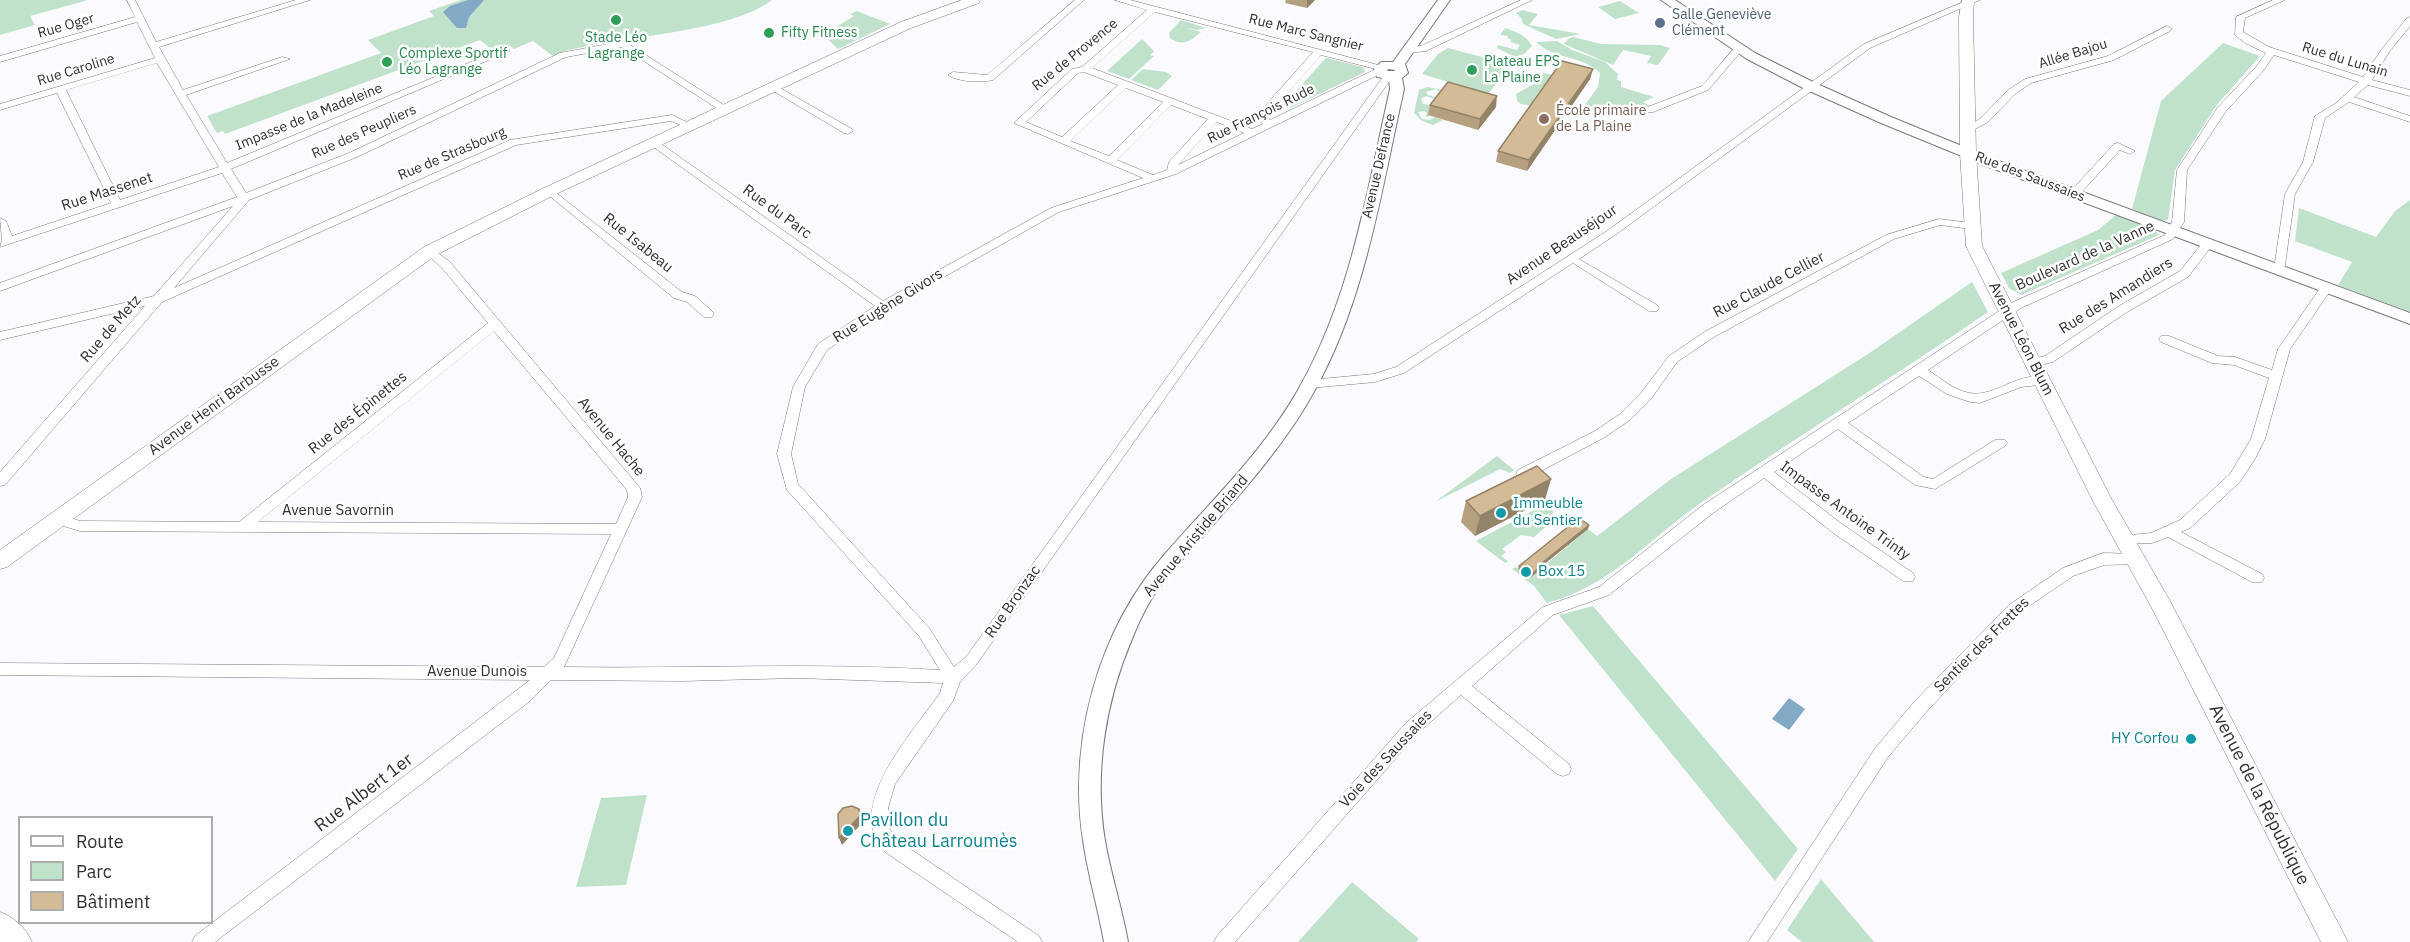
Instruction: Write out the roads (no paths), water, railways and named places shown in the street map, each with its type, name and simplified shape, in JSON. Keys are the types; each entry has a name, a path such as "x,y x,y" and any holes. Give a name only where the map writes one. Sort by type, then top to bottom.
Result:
{"main road":[{"name":"Avenue Henri Barbusse","path":"0,561 430,251 550,191 830,60 906,25 974,0"},
{"name":"Avenue Léon Blum","path":"1971,1 1966,24 1967,106 1971,226 1974,246 2032,363 2183,649"},
{"name":"Avenue de la République","path":"2183,649 2335,942"},
{"path":"0,924 19,942"}],"street":[{"path":"131,0 180,94 240,195 245,198"},
{"path":"153,46 306,0"},
{"path":"953,75 980,79 990,78 1080,0"},
{"name":"Rue Marc Sangnier","path":"1119,0 1388,71"},
{"path":"1388,71 1408,50 1444,0"},
{"path":"1408,50 1423,49 1528,0"},
{"name":"Rue des Saussaies","path":"1667,0 1739,48 1810,86 1968,153 2410,319"},
{"path":"2272,51 2246,40 2238,33 2241,17 2281,0"},
{"name":"Avenue Beauséjour","path":"1310,384 1375,378 1400,370 1611,233 1867,46 1971,1"},
{"name":"Rue de Provence","path":"1153,9 1085,69 1075,71 1019,121 1020,124 1154,179"},
{"path":"1940,15 1952,17 1966,24"},
{"name":"Rue Oger","path":"0,59 140,18"},
{"path":"2280,270 2290,194 2308,162 2320,116 2347,98 2366,81 2385,51 2405,35 2410,20"},
{"name":"Allée Bajou","path":"1968,130 1983,122 1991,111 2028,81 2095,63 2128,50 2167,29"},
{"name":"Rue des Peupliers","path":"0,287 245,198 353,155 563,55 624,44 725,109"},
{"path":"1649,110 1705,88 1739,48"},
{"name":"Impasse de la Madeleine","path":"224,168 505,51"},
{"path":"1269,125 1262,116 1319,51"},
{"name":"Rue du Lunain","path":"2272,51 2410,93"},
{"name":"Boulevard de la Vanne","path":"1634,568 1708,509 2007,311 2057,285 2169,237 2175,231 2178,222 2182,170 2222,109 2260,69 2272,51"},
{"name":"Rue Caroline","path":"0,107 160,59"},
{"path":"180,94 285,59"},
{"path":"1085,69 1254,133"},
{"name":"Rue François Rude","path":"1154,179 1388,71"},
{"name":"Rue Bronzac","path":"1033,942 891,846 880,829 880,808 888,781 947,696 953,678 971,661 1280,228 1388,71"},
{"name":"Avenue Defrance","path":"1359,255 1397,89 1388,71"},
{"path":"1063,142 1124,84"},
{"path":"772,87 848,131"},
{"path":"60,89 117,204"},
{"path":"2347,98 2410,119"},
{"path":"1110,161 1169,101"},
{"path":"1967,106 1991,111"},
{"name":"Rue de Strasbourg","path":"159,299 514,142 672,118 690,126"},
{"path":"1172,172 1173,164 1215,118"},
{"name":"Rue du Parc","path":"653,142 883,306"},
{"path":"2074,194 2118,146 2130,151"},
{"name":"Rue Massenet","path":"4,242 224,168"},
{"name":"Rue Eugène Givors","path":"953,678 924,632 792,486 784,454 799,387 822,347 883,306 1033,220 1055,210 1154,179"},
{"name":"Rue Isabeau","path":"550,191 678,295 691,299 708,314"},
{"name":"Rue de Metz","path":"0,482 245,198"},
{"path":"0,221 4,242"},
{"name":"Rue Claude Cellier","path":"1522,475 1611,427 1636,407 1673,359 1710,334 1890,237 1939,222 1971,226"},
{"name":"Rue des Amandiers","path":"2032,363 2049,359 2123,309 2184,274 2208,243"},
{"name":"Avenue Hache","path":"430,251 446,265 633,488 635,496 560,662 550,673"},
{"name":"Avenue Aristide Briand","path":"1116,942 1094,840 1090,787 1094,732 1108,675 1120,641 1149,587 1266,452 1310,384 1331,345 1343,313 1359,255"},
{"path":"1578,262 1653,308"},
{"path":"2124,540 2152,538 2185,524 2235,478 2258,439 2285,347 2327,287"},
{"path":"0,336 159,299"},
{"name":"Rue des Épinettes","path":"242,527 495,324"},
{"path":"2165,339 2216,360 2235,361 2276,376"},
{"path":"1918,369 1957,394 1971,398 1986,398 2019,382 2042,381"},
{"path":"1839,423 1920,481 1928,484 1935,484 2000,443"},
{"name":"Impasse Antoine Trinty","path":"1764,471 1837,528 1908,577"},
{"name":"Avenue Savornin","path":"58,519 80,526 620,529"},
{"path":"2168,531 2257,578"},
{"name":"Sentier des Frettes","path":"1758,942 1882,752 1921,706 2014,609 2068,572 2103,559 2135,560"},
{"name":"Voie des Saussaies","path":"1223,942 1412,728 1548,611 1604,591 1634,568"},
{"name":"Avenue Dunois","path":"0,669 682,675 739,671 847,671 953,678"},
{"name":"Rue Albert 1er","path":"201,942 524,696 550,673"},
{"path":"1460,685 1563,769"}],"water":[{"path":"468,0 484,0 469,17 466,28 457,28 443,12 450,6"},
{"path":"1789,698 1805,709 1789,730 1772,719"}],"place":[{"name":"Stade Léo Lagrange","path":"616,20"},
{"name":"Salle Geneviève Clément","path":"1660,23"},
{"name":"Fifty Fitness","path":"769,33"},
{"name":"Complexe Sportif Léo Lagrange","path":"387,62"},
{"name":"Plateau EPS La Plaine","path":"1472,70"},
{"name":"École primaire de La Plaine","path":"1544,119"},
{"name":"Immeuble du Sentier","path":"1501,513"},
{"name":"Box 15","path":"1526,572"},
{"name":"HY Corfou","path":"2191,739"},
{"name":"Pavillon du Château Larroumès","path":"848,831"}]}
